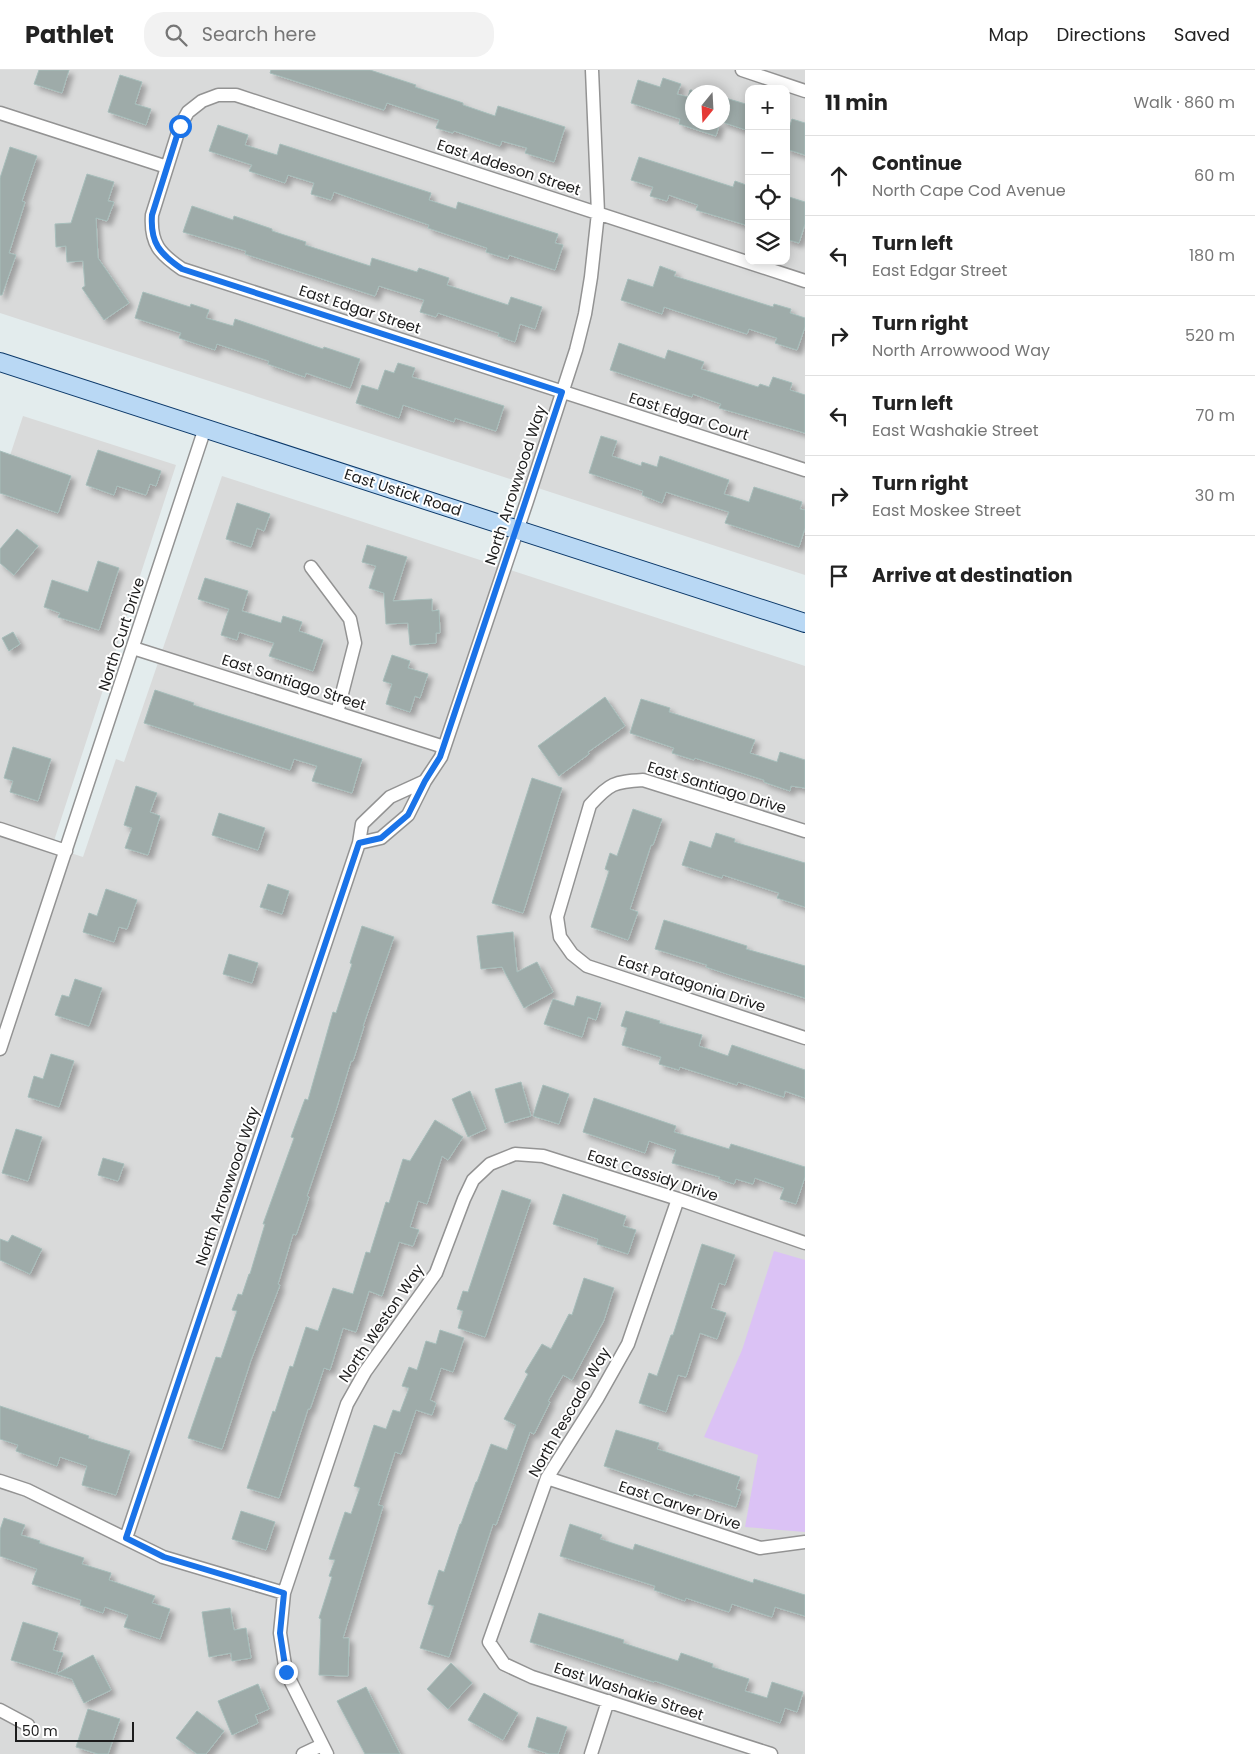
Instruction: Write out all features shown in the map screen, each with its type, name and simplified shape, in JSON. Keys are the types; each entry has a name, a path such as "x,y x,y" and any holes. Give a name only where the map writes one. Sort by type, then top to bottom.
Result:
{"main road":[{"name":"East Ustick Road","path":"0,362 805,623"}],"street":[{"name":"North Arrowwood Way","path":"359,843 381,838 408,815 425,781 440,757 518,529 576,350 585,314 591,277 598,213 592,70"},
{"path":"742,70 805,91"},
{"name":"East Addeson Street","path":"167,167 180,126 188,112 202,101 218,95 236,95 805,281"},
{"path":"0,113 167,167"},
{"name":"East Edgar Street","path":"167,167 152,215 151,228 155,244 166,258 182,269 562,392"},
{"name":"East Edgar Court","path":"562,392 805,470"},
{"name":"North Curt Drive","path":"0,1049 134,648 205,428"},
{"path":"311,567 350,619 355,643 337,713"},
{"name":"East Santiago Street","path":"134,648 444,747"},
{"name":"East Santiago Drive","path":"572,954 560,937 557,917 590,805 603,791 619,782 643,780 805,831"},
{"name":"North Arrowwood Way","path":"126,1538 359,843 362,824 390,797 425,781"},
{"path":"0,829 66,851"},
{"name":"East Patagonia Drive","path":"572,954 587,966 805,1038"},
{"name":"East Cassidy Drive","path":"490,1164 516,1154 543,1156 678,1199 805,1243"},
{"name":"North Weston Way","path":"325,1749 286,1672 280,1633 284,1593 347,1404 364,1372 436,1273 473,1180 490,1164"},
{"name":"North Pescado Way","path":"489,1642 547,1478 597,1399 628,1344 678,1199"},
{"name":"East Carver Drive","path":"547,1478 760,1548 805,1542"},
{"path":"0,1481 27,1490 164,1557 284,1593"},
{"name":"East Washakie Street","path":"489,1642 504,1664 532,1677 771,1754"},
{"path":"591,1754 608,1701"},
{"path":"0,1710 28,1724"},
{"path":"303,1754 325,1749"}],"shaded area":[{"path":"0,70 805,70 805,575 0,313"},
{"path":"23,416 176,465 52,847 83,857 116,759 124,762 222,476 805,666 805,1754 0,1754 0,486"},
{"path":"774,1251 805,1260 805,1532 745,1527 758,1455 704,1437 742,1350"}],"building":[{"path":"39,70 69,70 62,93 34,84"},
{"path":"271,70 370,70 416,85 415,87 495,116 498,106 565,127 554,162 525,153 527,148 502,141 500,146 454,131 453,133 436,128 439,120 387,103 384,110 270,73"},
{"path":"120,75 142,82 135,104 151,109 146,125 108,112"},
{"path":"663,78 681,84 677,94 685,96 685,126 679,124 680,119 631,103 638,80 660,87"},
{"path":"730,99 745,104 745,130 730,125"},
{"path":"792,119 805,123 805,155 790,150 790,125"},
{"path":"218,125 248,135 245,145 277,155 280,144 431,193 429,200 456,209 458,202 558,234 555,243 563,245 555,270 509,255 508,259 486,252 487,248 428,228 429,225 334,192 331,200 311,194 314,183 288,175 285,183 249,171 252,165 209,151"},
{"path":"698,130 718,130 716,136"},
{"path":"10,147 37,156 22,201 25,202 9,253 16,255 2,295 0,295 0,178"},
{"path":"639,157 733,187 735,181 745,185 745,225 696,210 698,205 669,195 667,201 650,196 653,187 631,180"},
{"path":"87,174 114,182 108,201 114,202 107,221 96,218 98,258 129,303 104,320 82,288 85,286 83,261 67,262 66,246 56,247 55,224 71,223"},
{"path":"790,197 805,202 805,224 799,243 790,240"},
{"path":"192,206 233,220 234,216 306,242 305,245 370,266 372,258 417,272 419,268 449,278 447,285 508,305 511,297 542,307 535,329 520,324 515,342 498,336 499,333 438,313 436,317 420,312 424,300 379,286 375,296 245,254 246,251 183,232"},
{"path":"660,266 676,272 674,276 773,307 774,304 791,309 790,313 805,318 805,327 797,350 775,343 777,338 749,329 747,334 664,307 662,314 621,300 628,279 653,287"},
{"path":"143,292 190,307 191,304 209,310 206,318 233,326 235,319 323,349 324,347 360,359 350,388 306,373 305,377 268,364 269,361 217,344 215,350 179,338 181,333 135,318"},
{"path":"619,343 665,359 668,350 704,362 701,369 758,387 760,384 769,387 773,377 792,383 790,390 805,395 805,433 719,408 721,404 693,394 692,397 610,370"},
{"path":"398,363 415,368 412,377 504,406 496,431 455,418 454,422 403,405 399,418 356,403 362,385 378,390 385,370 394,373"},
{"path":"601,436 617,441 612,456 641,466 642,462 657,467 660,456 729,480 724,494 749,502 754,487 802,502 800,509 805,510 805,528 799,547 725,523 729,512 666,492 662,503 642,495 643,491 589,473"},
{"path":"98,450 161,471 156,486 150,484 146,495 117,486 114,495 86,485"},
{"path":"0,451 71,476 58,513 0,493"},
{"path":"237,503 270,514 264,531 257,528 251,547 226,539"},
{"path":"17,529 38,546 14,575 0,563 0,549"},
{"path":"367,545 407,557 393,601 432,599 432,611 439,610 440,633 436,633 436,643 410,645 408,623 386,624 384,593 369,588 376,566 362,562"},
{"path":"98,561 119,568 99,630 58,617 60,613 44,607 52,580 88,592"},
{"path":"205,578 248,591 242,611 281,623 283,616 302,622 299,631 323,640 313,671 269,656 274,643 239,632 237,640 221,635 229,609 198,599"},
{"path":"13,632 20,644 9,651 2,638"},
{"path":"392,655 410,661 408,668 428,674 420,698 415,696 410,712 386,704 392,684 383,681"},
{"path":"155,690 194,703 193,705 362,759 352,793 312,781 317,766 294,759 290,770 144,723"},
{"path":"605,697 625,726 588,752 589,754 559,776 538,746"},
{"path":"641,699 670,708 669,712 755,740 750,753 777,762 780,752 805,760 805,788 791,786 790,791 764,782 764,780 695,758 694,760 672,753 674,748 630,733"},
{"path":"13,747 51,759 38,801 10,792 13,781 4,778"},
{"path":"532,778 562,788 523,913 492,903"},
{"path":"136,786 157,793 150,812 160,816 148,855 125,848 132,828 124,825"},
{"path":"633,809 662,819 653,845 651,845 630,909 638,912 628,940 591,927 609,871 605,869 610,853 617,856"},
{"path":"219,813 265,828 258,850 212,835"},
{"path":"716,833 735,839 734,842 805,863 805,907 777,898 779,893 723,875 722,878 682,865 690,841 711,848"},
{"path":"268,884 289,891 282,914 260,907"},
{"path":"106,889 137,900 127,929 119,927 114,942 83,932 89,913 97,916"},
{"path":"664,920 747,946 746,949 805,966 805,998 655,949"},
{"path":"362,926 394,937 353,1061 351,1061 307,1196 309,1197 296,1235 293,1234 278,1284 280,1285 251,1360 222,1449 188,1438 216,1357 221,1358 237,1311 232,1310 238,1294 242,1295 250,1274 265,1224 263,1224 294,1138 291,1137 305,1099 308,1100 333,1012 336,1013"},
{"path":"513,932 517,972 537,962 553,992 524,1008 502,967 481,969 477,936"},
{"path":"229,954 258,963 252,983 223,974"},
{"path":"75,979 102,988 89,1026 55,1015 62,995 69,997"},
{"path":"577,996 601,1003 596,1020 588,1017 582,1037 544,1024 553,999 574,1006"},
{"path":"626,1011 660,1021 659,1023 702,1035 699,1046 728,1056 732,1045 805,1070 805,1098 785,1091 784,1097 738,1082 737,1085 680,1067 679,1070 659,1064 661,1057 622,1045 627,1028 621,1026"},
{"path":"51,1054 74,1061 59,1107 28,1097 34,1076 43,1079"},
{"path":"521,1082 531,1116 505,1123 495,1089"},
{"path":"543,1085 569,1094 559,1124 533,1116"},
{"path":"470,1091 486,1129 468,1137 452,1099"},
{"path":"594,1098 676,1126 674,1132 729,1149 731,1144 805,1167 805,1177 796,1204 780,1199 784,1188 755,1178 753,1184 736,1179 734,1184 719,1179 720,1177 672,1163 676,1150 649,1141 645,1153 583,1132"},
{"path":"435,1120 463,1137 448,1160 442,1156 427,1204 418,1201 410,1227 419,1230 413,1246 399,1242 382,1296 369,1291 356,1332 343,1328 330,1370 324,1368 310,1409 308,1409 279,1498 247,1488 273,1411 275,1412 290,1366 293,1367 306,1327 318,1331 333,1288 353,1294 366,1252 370,1253 386,1202 389,1203 403,1159 410,1161"},
{"path":"16,1129 42,1137 28,1181 2,1173"},
{"path":"103,1158 124,1164 118,1181 98,1175"},
{"path":"502,1190 531,1200 485,1337 458,1328 463,1311 457,1309 463,1291 468,1292"},
{"path":"563,1194 626,1216 623,1226 636,1230 628,1254 597,1244 598,1239 553,1224"},
{"path":"12,1235 42,1249 30,1274 0,1260 0,1239 8,1242"},
{"path":"702,1244 735,1255 725,1285 719,1283 711,1308 726,1313 717,1339 700,1333 686,1377 678,1375 666,1412 639,1403 649,1373 657,1376 671,1335 673,1335"},
{"path":"584,1278 614,1288 604,1320 572,1380 563,1375 548,1401 550,1402 534,1434 530,1432 496,1525 493,1524 449,1657 420,1648 434,1606 428,1604 439,1570 444,1572 460,1524 491,1444 507,1450 516,1425 504,1419 528,1374 525,1372 542,1344 551,1349 569,1314 572,1315"},
{"path":"440,1330 464,1338 453,1372 441,1368 430,1400 436,1403 432,1415 416,1410 401,1454 395,1452 378,1505 383,1506 343,1638 349,1638 348,1676 319,1675 321,1619 319,1618 332,1577 329,1576 335,1560 329,1559 345,1512 351,1514 360,1488 354,1486 374,1425 386,1429 393,1410 400,1412 409,1388 402,1386 409,1367 417,1370 426,1341 436,1344"},
{"path":"0,1406 130,1451 116,1495 82,1485 87,1466 60,1457 57,1466 16,1451 18,1445 0,1439"},
{"path":"616,1430 659,1443 657,1449 740,1477 736,1489 741,1491 736,1507 694,1494 693,1496 604,1466"},
{"path":"241,1511 275,1522 266,1550 232,1539"},
{"path":"4,1518 25,1525 21,1535 84,1558 82,1564 111,1573 109,1580 155,1596 152,1603 170,1609 160,1639 124,1627 128,1615 105,1607 103,1613 80,1605 81,1600 32,1584 37,1569 0,1556 0,1530"},
{"path":"570,1524 602,1535 600,1539 633,1550 635,1544 753,1583 754,1579 805,1595 805,1616 775,1607 772,1617 732,1604 729,1612 686,1598 685,1601 654,1590 655,1586 560,1556"},
{"path":"230,1608 234,1630 246,1628 251,1658 232,1661 231,1653 209,1657 202,1612"},
{"path":"539,1613 624,1640 623,1643 678,1661 681,1653 713,1664 712,1667 749,1679 745,1691 767,1698 772,1682 803,1692 797,1712 785,1708 780,1723 530,1642"},
{"path":"23,1622 58,1633 53,1650 63,1653 56,1674 93,1655 111,1690 84,1703 72,1679 11,1660"},
{"path":"451,1663 472,1683 448,1709 427,1689"},
{"path":"258,1684 269,1709 255,1715 258,1723 232,1735 218,1701"},
{"path":"366,1687 400,1754 365,1754 337,1701"},
{"path":"484,1693 518,1713 503,1740 468,1720"},
{"path":"88,1709 120,1719 108,1754 98,1754 76,1747"},
{"path":"197,1711 224,1731 206,1754 197,1754 176,1738"},
{"path":"537,1717 567,1727 558,1754 549,1754 528,1747"}],"route":[{"path":"180,126 152,215 151,228 155,244 166,258 182,269 562,392 508,560 440,757 425,781 408,815 381,838 359,843 126,1538 164,1557 284,1593 280,1633 286,1672"}]}
